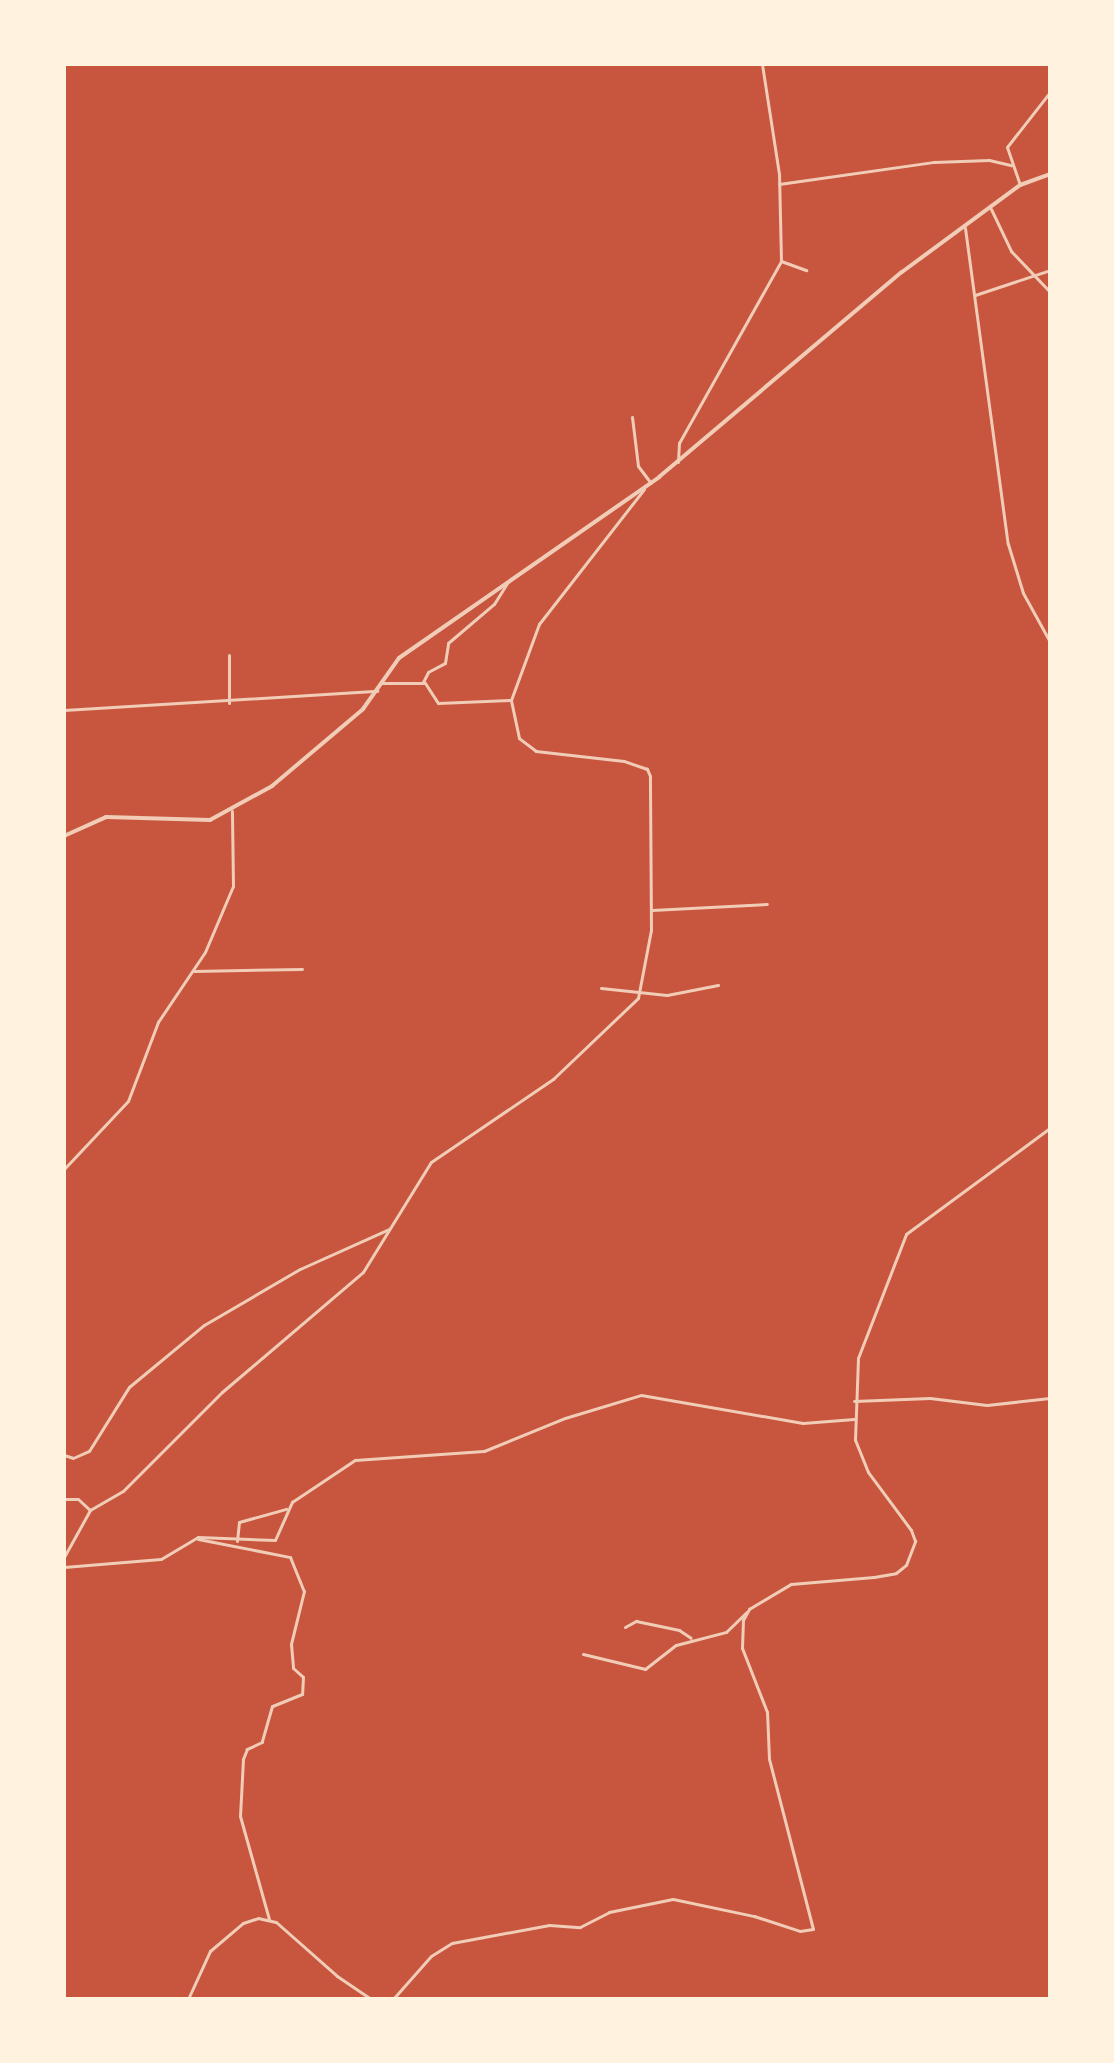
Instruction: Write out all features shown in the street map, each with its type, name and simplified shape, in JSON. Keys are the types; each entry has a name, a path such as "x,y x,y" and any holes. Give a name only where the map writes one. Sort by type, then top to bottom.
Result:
{"street":[{"path":"678,462 679,443 781,261 779,184 762,64"},
{"path":"1020,185 1007,147 1050,92"},
{"path":"779,184 934,162 989,160 1011,165"},
{"path":"64,836 101,817 185,822 232,811 317,751 377,691 399,658 678,462 902,272 1020,185 1050,174"},
{"path":"991,209 1011,251 1050,292"},
{"path":"965,228 1008,544 1023,593 1050,642"},
{"path":"781,261 806,270"},
{"path":"975,295 1050,270"},
{"path":"632,417 638,466 648,484"},
{"path":"64,1557 90,1510 123,1491 222,1392 301,1321 348,1288 431,1162 553,1079 622,1018 641,991 652,910 653,786 647,769 609,758 536,751 519,738 511,700 539,624 648,484"},
{"path":"423,683 428,672 445,663 448,643 494,604 507,583"},
{"path":"229,655 229,703"},
{"path":"381,683 423,683"},
{"path":"423,683 438,703 511,700"},
{"path":"64,710 229,703 377,691"},
{"path":"64,1169 128,1101 158,1022 192,971 233,886 232,811"},
{"path":"652,910 767,904"},
{"path":"192,971 302,969"},
{"path":"601,988 667,995 718,985"},
{"path":"583,1654 645,1669 692,1639 726,1632 747,1612 791,1584 874,1577 896,1573 906,1565 915,1541 859,1455 854,1419 858,1358 906,1234 1050,1128"},
{"path":"64,1455 79,1457 89,1451 129,1387 204,1325 300,1269 389,1229"},
{"path":"237,1541 239,1522 286,1509 355,1460 484,1451 578,1413 641,1395 803,1423 854,1419"},
{"path":"854,1401 930,1398 987,1405 1050,1398"},
{"path":"64,1499 78,1499 90,1510"},
{"path":"64,1567 161,1559 194,1539 277,1539 286,1509"},
{"path":"194,1539 290,1557 304,1591 291,1644 293,1668 303,1677 302,1694 272,1706 262,1742 247,1749 243,1759 240,1816 269,1919 371,1999"},
{"path":"393,1999 431,1956 452,1943 549,1925 580,1927 609,1912 673,1899 754,1916 800,1931 813,1929 769,1759 767,1712 742,1648 740,1634 747,1612"},
{"path":"625,1627 636,1621 679,1630 692,1639"},
{"path":"188,1999 204,1959 219,1941 243,1923 269,1919"}]}
